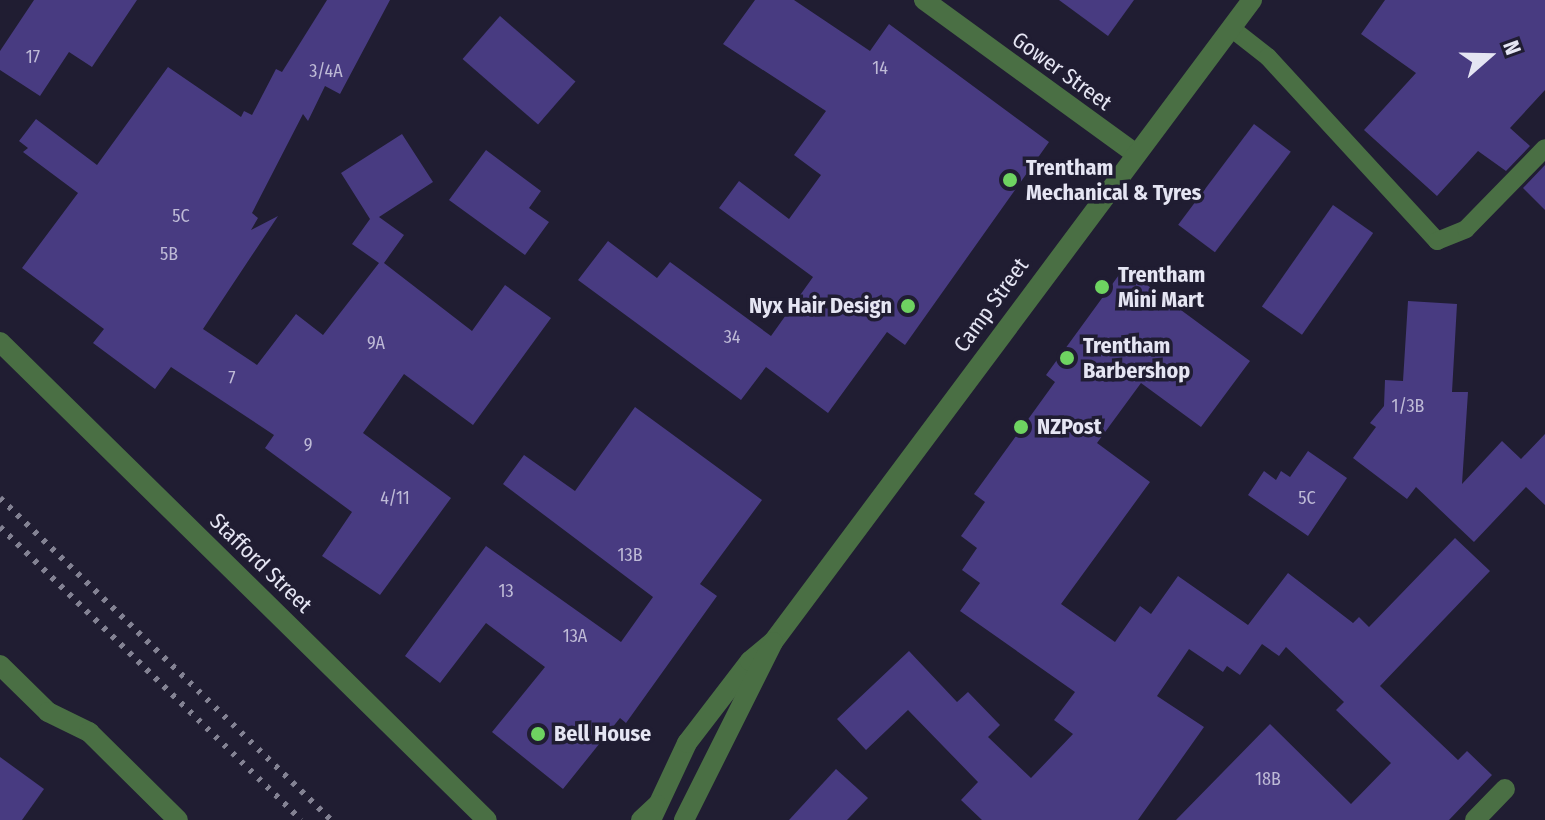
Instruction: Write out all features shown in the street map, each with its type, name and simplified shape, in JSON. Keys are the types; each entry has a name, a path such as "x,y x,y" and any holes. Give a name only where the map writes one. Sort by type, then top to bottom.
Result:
{"street":[{"name":"Gower Street","path":"924,0 1133,152"},
{"name":"Camp Street","path":"684,820 773,642 1133,152 1252,0"},
{"name":"Stafford Street","path":"0,342 487,820"},
{"name":"Camp Street","path":"654,812 687,743 750,661 773,642"},
{"path":"0,665 48,712 89,732 178,820"},
{"path":"1475,820 1505,789"},
{"path":"641,820 654,812"}],"lane":[{"path":"1231,28 1268,57 1437,241 1466,229 1545,148"}],"building":[{"path":"34,0 137,0 92,67 69,52 40,96 0,70 0,51"},
{"path":"327,0 390,0 340,94 325,86 308,121 303,114 252,213 258,218 251,230 278,216 203,329 257,365 296,314 323,335 379,263 352,244 370,219 341,173 402,134 433,182 379,217 404,235 384,263 472,331 505,285 551,318 473,425 404,374 363,433 451,498 380,595 322,556 352,512 265,448 274,435 171,367 155,389 93,343 104,329 22,268 78,193 23,152 28,148 19,141 36,119 97,165 168,67 241,117 244,111 252,115 276,69 282,72"},
{"path":"755,0 794,0 870,51 889,24 1049,142 905,345 887,332 828,413 766,367 741,400 578,280 608,241 657,278 670,262 771,336 813,277 719,208 739,181 789,219 821,175 794,155 826,111 723,44"},
{"path":"1059,0 1134,0 1108,36"},
{"path":"1385,0 1545,0 1545,90 1510,128 1530,146 1506,171 1478,151 1437,196 1364,130 1416,73 1361,34"},
{"path":"500,16 575,82 538,125 463,59"},
{"path":"1254,124 1291,152 1215,252 1178,225"},
{"path":"486,150 541,191 529,208 549,222 525,255 449,200"},
{"path":"1545,165 1545,210 1523,188"},
{"path":"1333,205 1373,233 1302,335 1262,307"},
{"path":"1124,268 1250,361 1201,427 1141,383 1097,443 1150,482 1061,604 1115,642 1140,606 1151,614 1178,576 1248,625 1288,573 1353,623 1359,617 1369,627 1455,538 1490,571 1380,686 1458,760 1467,751 1492,775 1449,820 1176,820 1270,724 1351,804 1391,763 1336,710 1344,702 1286,647 1279,656 1262,644 1240,675 1227,666 1223,672 1189,649 1157,696 1204,727 1138,820 982,820 961,800 978,782 908,710 866,750 837,719 909,651 957,702 968,692 1000,725 988,737 1031,778 1073,734 1054,720 1075,692 960,611 980,583 962,570 977,548 961,536 985,502 974,494 1055,382 1046,375"},
{"path":"1408,301 1457,304 1452,392 1468,392 1462,484 1502,441 1521,459 1545,434 1545,505 1526,487 1474,542 1416,487 1407,499 1353,458 1376,427 1370,423 1384,406 1385,380 1403,381"},
{"path":"635,407 762,500 700,584 717,596 626,723 620,718 563,789 492,732 545,667 486,623 440,683 405,656 486,546 621,642 653,597 503,484 524,455 575,491"},
{"path":"1308,451 1347,478 1308,536 1248,495 1264,471 1276,480 1281,471 1290,477"},
{"path":"0,757 44,789 22,820 0,820"},
{"path":"836,769 868,798 847,820 789,820"}],"railway":[{"path":"0,498 331,820"},
{"path":"0,527 301,820"}],"place":[{"name":"Trentham Mechanical & Tyres","path":"1010,180"},
{"name":"Trentham Mini Mart","path":"1102,287"},
{"name":"Nyx Hair Design","path":"908,306"},
{"name":"Trentham Barbershop","path":"1067,358"},
{"name":"NZPost","path":"1021,427"},
{"name":"Bell House","path":"538,734"}]}
